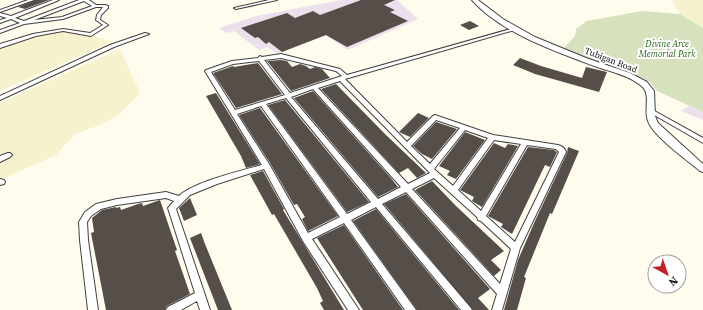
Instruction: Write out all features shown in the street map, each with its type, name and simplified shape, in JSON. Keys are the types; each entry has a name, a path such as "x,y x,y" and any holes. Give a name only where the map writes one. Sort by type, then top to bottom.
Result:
{"street":[{"path":"13,7 10,6 15,0"},
{"path":"0,13 32,0"},
{"path":"0,22 57,0"},
{"path":"0,32 85,0 95,6"},
{"path":"236,8 275,0"},
{"name":"Tubigan Road","path":"475,0 498,18 516,29 564,52 630,76 645,84 650,91 652,121 703,169"},
{"path":"0,13 23,23 63,18 95,6 106,7 98,20 106,25 91,35 63,30 35,35 0,46"},
{"path":"233,114 314,87 516,29"},
{"path":"0,98 112,46 147,34"},
{"path":"354,310 306,238 266,166 208,71 232,63 281,56 338,70 407,146 432,171 454,190 481,218 516,248"},
{"path":"260,58 288,96 467,310"},
{"path":"314,87 502,292"},
{"path":"263,104 344,219 411,310"},
{"path":"651,111 703,141"},
{"path":"407,146 434,117 463,128 492,136 558,147 563,152 516,248 497,310"},
{"path":"306,238 406,188 432,171 463,128"},
{"path":"454,190 492,136"},
{"path":"481,218 525,142"},
{"path":"0,159 8,155"},
{"path":"205,310 172,208 187,193 266,166"},
{"path":"94,310 84,240 83,222 88,214 99,206 117,202 166,195 180,200"},
{"path":"171,310 200,295"}],"shaded area":[{"path":"341,0 397,0 418,19 348,50 325,35 277,54 267,47 259,50 234,31 226,33 219,28 256,16"},
{"path":"672,0 703,0 703,28 680,14"},
{"path":"63,30 91,35 111,42 0,91 0,46 14,40"},
{"path":"120,49 140,93 117,116 100,125 75,134 56,155 0,180 0,103"},
{"path":"689,106 703,112 703,120 681,111"}],"green space":[{"name":"Divine Arce Memorial Park","path":"642,11 680,14 703,28 703,112 657,91 650,82 641,77 563,49 575,36 576,29 587,21"}],"building":[{"path":"35,0 49,0 25,9 18,7"},
{"path":"361,0 395,0 384,5 395,10 390,12 408,21 347,47 326,35 282,52 269,42 266,44 258,37 255,38 241,28 287,13 295,18 313,11 320,15"},
{"path":"470,21 479,26 469,30 460,25"},
{"path":"520,58 582,78 586,67 607,72 599,92 535,74 513,65"},
{"path":"267,61 287,61 292,67 300,64 310,69 315,67 322,69 330,78 291,91"},
{"path":"258,63 282,94 236,108 213,73 233,66"},
{"path":"336,84 426,173 417,178 408,168 399,173 321,89"},
{"path":"313,91 398,187 378,197 294,98"},
{"path":"216,93 260,164 246,168 241,156 206,96"},
{"path":"285,100 369,202 347,212 268,105"},
{"path":"260,108 338,216 308,231 302,219 305,217 297,204 294,205 270,163 239,115"},
{"path":"418,113 429,118 410,137 399,132"},
{"path":"436,122 457,129 432,159 422,154 413,146"},
{"path":"465,132 485,140 456,179 447,175 450,171 439,166"},
{"path":"494,143 505,148 508,144 518,146 482,207 472,201 474,197 460,190"},
{"path":"528,147 554,150 557,152 550,167 545,165 512,234 501,227 503,224 488,216"},
{"path":"568,147 579,151 552,214 550,213 524,277 526,278 517,310 504,310 518,260 567,153"},
{"path":"263,171 284,209 283,210 344,310 324,310 320,303 323,301 317,288 274,214 272,215 250,175"},
{"path":"432,181 504,251 491,260 501,270 494,276 415,190"},
{"path":"406,194 490,289 478,298 489,310 473,310 384,204"},
{"path":"190,198 197,215 184,221 179,208"},
{"path":"160,200 177,250 175,251 190,294 167,306 165,310 106,310 91,233 94,232 92,218 102,210 120,207 121,210 142,203 143,206"},
{"path":"376,209 459,310 417,310 353,221"},
{"path":"344,225 403,310 363,310 317,238"},
{"path":"201,233 232,310 218,310 190,238"}]}
